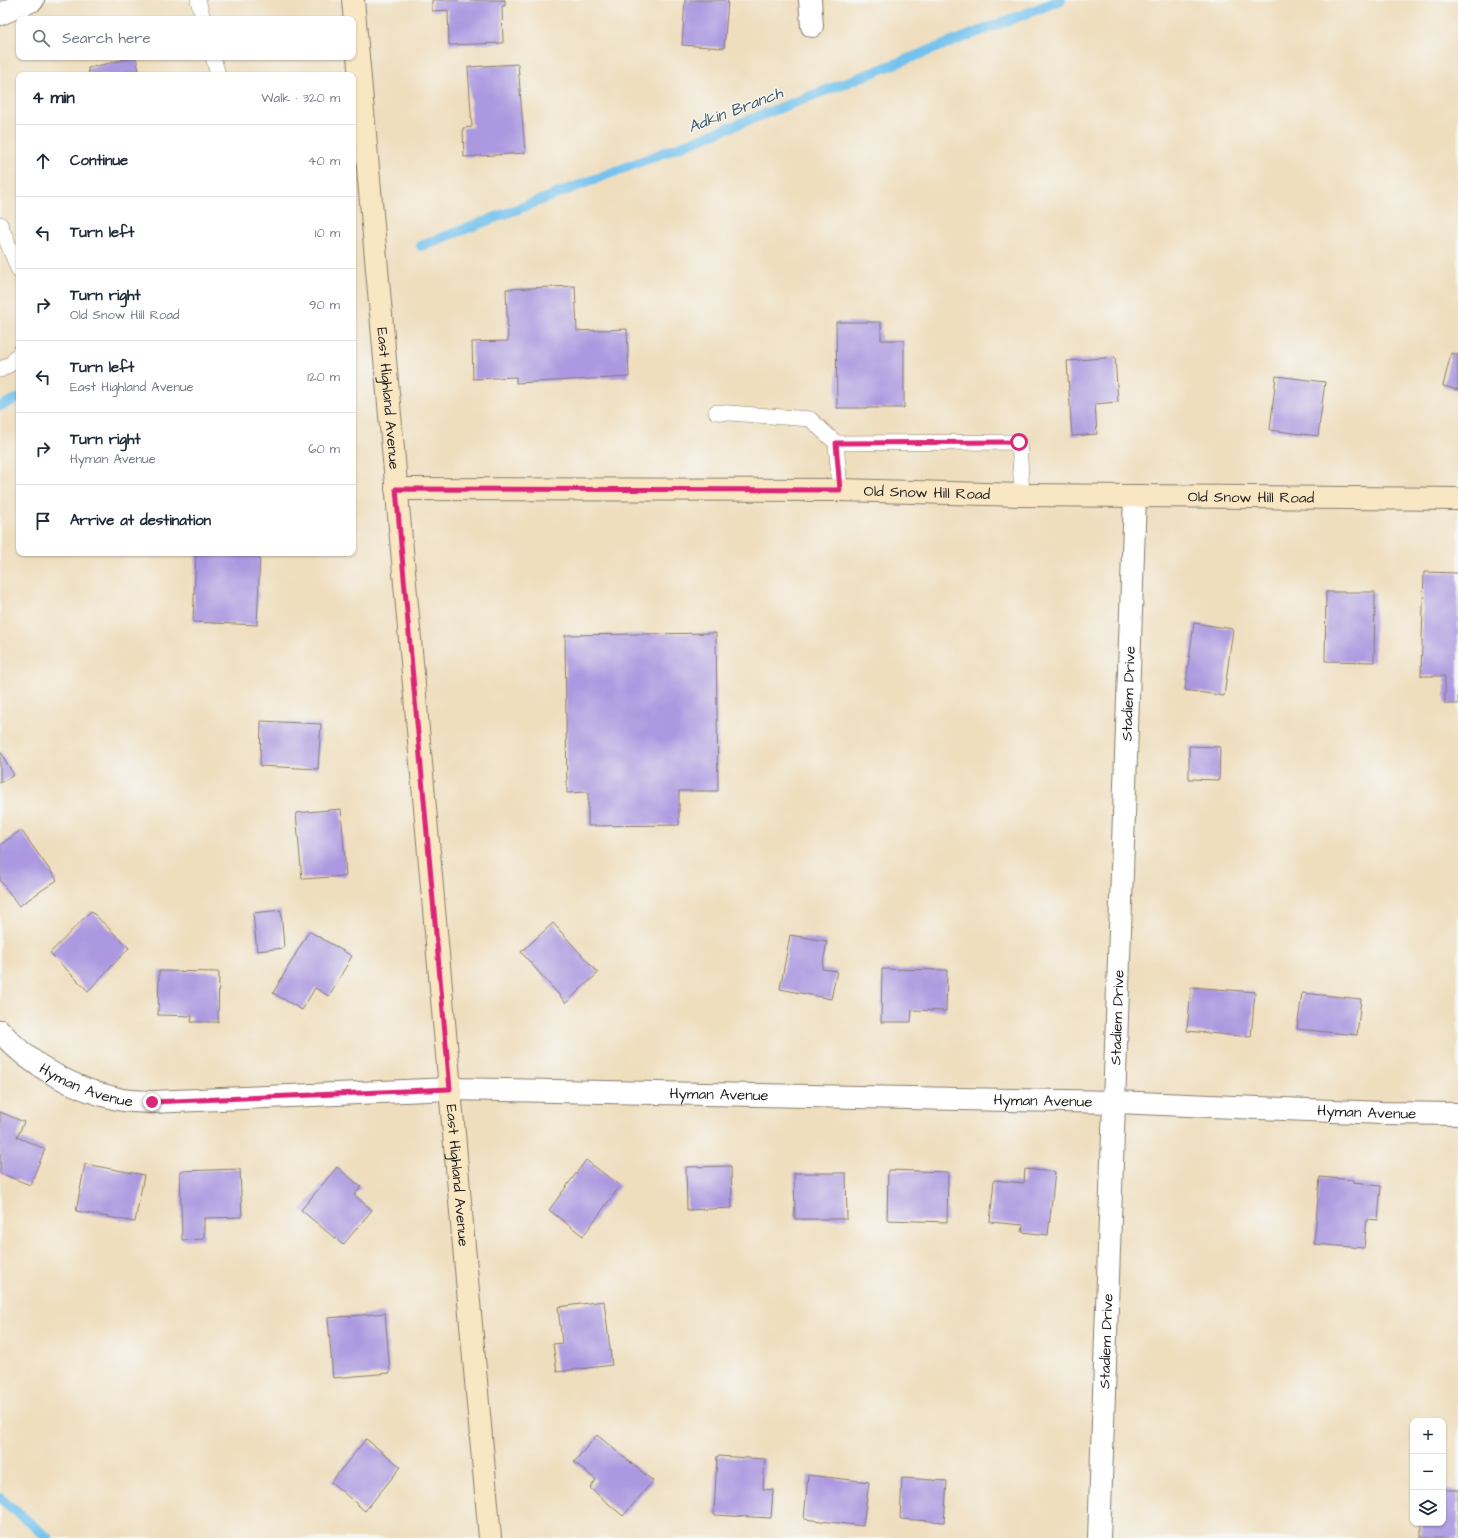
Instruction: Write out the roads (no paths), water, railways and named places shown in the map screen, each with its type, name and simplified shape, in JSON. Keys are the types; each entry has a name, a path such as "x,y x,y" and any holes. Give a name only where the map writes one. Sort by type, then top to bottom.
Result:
{"street":[{"path":"0,14 33,0"},
{"name":"East Highland Avenue","path":"354,0 355,16"},
{"path":"810,0 812,26"},
{"name":"East Highland Avenue","path":"356,23 490,1538"},
{"name":"Old Snow Hill Road","path":"396,489 840,490 1022,495 1458,499"},
{"name":"Stadiem Drive","path":"1099,1538 1135,496"},
{"name":"Hyman Avenue","path":"0,1031 11,1044 69,1084 119,1100 152,1102 450,1089 1115,1102 1382,1113 1458,1114"}],"lane":[{"path":"198,0 202,16"},
{"path":"214,60 217,72"},
{"path":"0,224 16,264"},
{"path":"0,370 12,363 16,357"},
{"path":"716,412 810,419 836,443 840,490"},
{"path":"836,443 1019,442 1022,495"}],"waterway":[{"name":"Adkin Branch","path":"421,246 1061,0"},
{"name":"Adkin Branch","path":"0,406 16,399"},
{"path":"0,1498 48,1538"}]}
